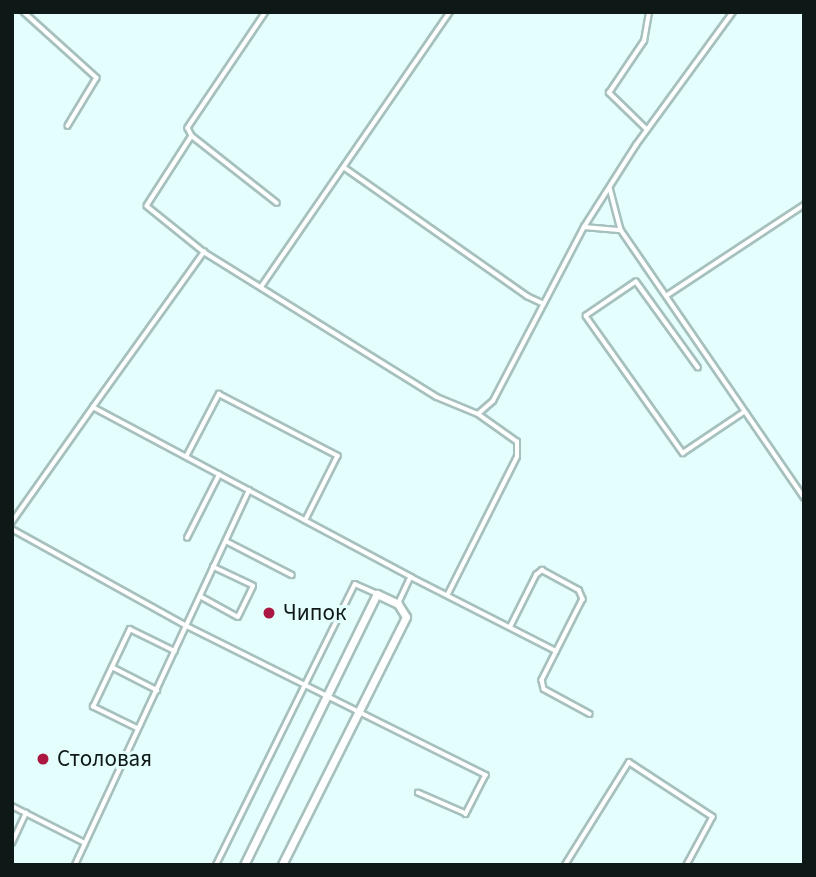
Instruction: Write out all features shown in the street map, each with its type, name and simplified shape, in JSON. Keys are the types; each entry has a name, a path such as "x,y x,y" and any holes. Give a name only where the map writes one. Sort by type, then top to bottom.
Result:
{"street":[{"path":"244,865 377,594 398,604 406,617 282,865"}],"lane":[{"path":"24,12 97,78 68,126"},
{"path":"266,12 188,128 192,136 277,203"},
{"path":"261,287 450,12"},
{"path":"647,130 609,93 644,41 649,12"},
{"path":"478,414 493,401 584,227 647,130 733,12"},
{"path":"192,136 147,206 204,251 438,397 478,414 517,442 517,457 448,594"},
{"path":"345,168 527,296 543,303"},
{"path":"610,188 621,230 804,497"},
{"path":"666,296 804,205"},
{"path":"584,227 621,230"},
{"path":"12,522 204,251"},
{"path":"698,368 636,282 586,316 683,453 744,412"},
{"path":"186,457 219,394 338,456 306,520"},
{"path":"93,407 411,577 556,651"},
{"path":"187,538 219,475"},
{"path":"75,865 249,490"},
{"path":"12,529 187,626 486,775 466,814 418,793"},
{"path":"226,541 292,575"},
{"path":"200,596 238,617 253,586 213,567"},
{"path":"510,627 536,575 542,570 579,590 583,599 542,680 544,689 590,714"},
{"path":"398,604 411,577"},
{"path":"216,865 355,584 377,594"},
{"path":"138,729 93,707 130,629 175,651"},
{"path":"112,667 157,690"},
{"path":"565,865 629,762 713,817 687,865"},
{"path":"12,806 86,843"},
{"path":"12,843 26,813"}],"place":[{"name":"Чипок","path":"269,613"},
{"name":"Столовая","path":"43,759"}]}
